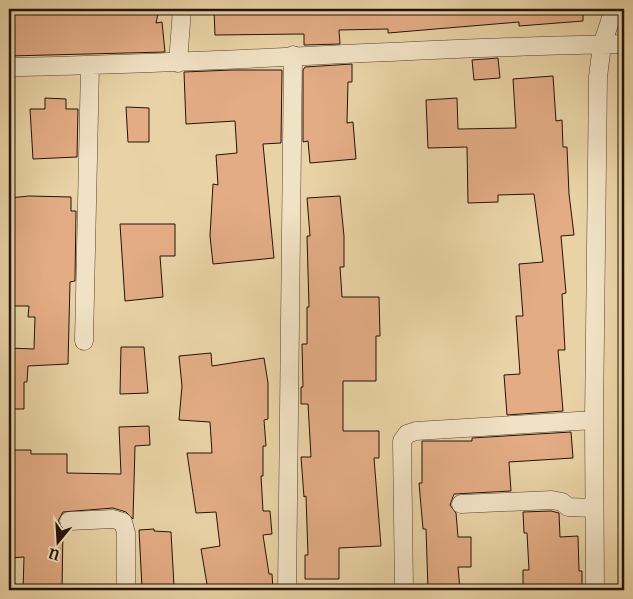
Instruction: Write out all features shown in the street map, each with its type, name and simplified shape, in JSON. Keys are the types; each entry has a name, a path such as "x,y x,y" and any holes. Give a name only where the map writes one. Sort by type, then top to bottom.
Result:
{"street":[{"path":"178,63 182,9"},
{"path":"595,590 594,420 598,77 602,45 614,9"},
{"path":"9,67 178,63 293,55 624,44"},
{"path":"287,590 293,55"},
{"path":"84,341 90,66"},
{"path":"404,590 402,441 408,434 416,431 594,420"},
{"path":"461,504 552,500 562,502 568,507 594,508"},
{"path":"69,521 112,519 123,522 126,533 126,590"}],"building":[{"path":"9,9 159,9 156,23 162,22 165,52 9,56"},
{"path":"214,9 583,9 583,21 519,26 519,22 388,33 388,29 339,30 340,44 304,45 304,34 215,35"},
{"path":"498,58 500,78 474,80 472,60"},
{"path":"352,64 352,82 348,82 347,123 353,122 356,159 310,163 308,141 303,142 303,70 305,67"},
{"path":"282,70 281,143 263,144 274,258 213,264 210,236 213,184 218,185 216,155 237,153 235,121 186,124 184,72"},
{"path":"553,76 556,121 562,120 563,147 567,147 569,194 574,235 561,236 566,293 562,294 565,350 558,350 563,411 507,415 504,375 520,374 516,316 523,316 519,264 543,262 534,194 498,195 498,202 468,203 467,147 428,148 426,100 457,98 458,129 516,128 513,79"},
{"path":"45,98 66,99 66,109 78,109 77,157 33,159 30,109 45,109"},
{"path":"126,107 149,108 149,142 128,142"},
{"path":"29,196 71,197 71,211 76,211 75,281 70,282 68,364 28,366 27,382 24,382 24,409 9,409 9,348 34,349 35,317 28,317 29,306 11,306 9,198"},
{"path":"340,196 344,236 344,267 340,267 342,297 379,297 380,336 376,336 376,381 343,381 343,431 379,431 379,458 374,458 381,546 339,548 339,579 305,579 305,555 308,555 306,496 304,497 301,457 311,457 308,404 301,404 301,387 303,387 302,344 307,344 307,307 309,307 307,236 310,236 307,198"},
{"path":"120,224 175,224 175,256 160,256 163,297 125,301"},
{"path":"121,347 144,347 148,393 120,394"},
{"path":"211,353 212,366 264,358 268,383 268,419 264,420 266,446 263,446 263,476 261,476 263,511 270,511 272,534 263,535 269,574 272,574 273,590 208,590 201,549 220,546 216,512 196,513 187,453 212,453 210,422 179,420 182,386 179,356"},
{"path":"149,426 150,445 135,446 133,519 126,512 113,508 63,512 58,521 63,529 62,590 23,590 24,557 9,558 9,450 31,450 31,454 67,454 67,473 121,474 119,427"},
{"path":"571,432 573,458 509,462 511,491 454,494 450,505 456,513 458,537 471,537 471,567 458,567 460,590 428,590 426,529 423,529 419,483 422,483 422,441 472,441 472,438"},
{"path":"551,511 559,513 560,537 578,536 579,571 582,571 582,590 523,590 523,570 529,570 527,533 524,533 523,512"},
{"path":"154,529 154,531 171,532 174,586 142,588 139,530"}]}
